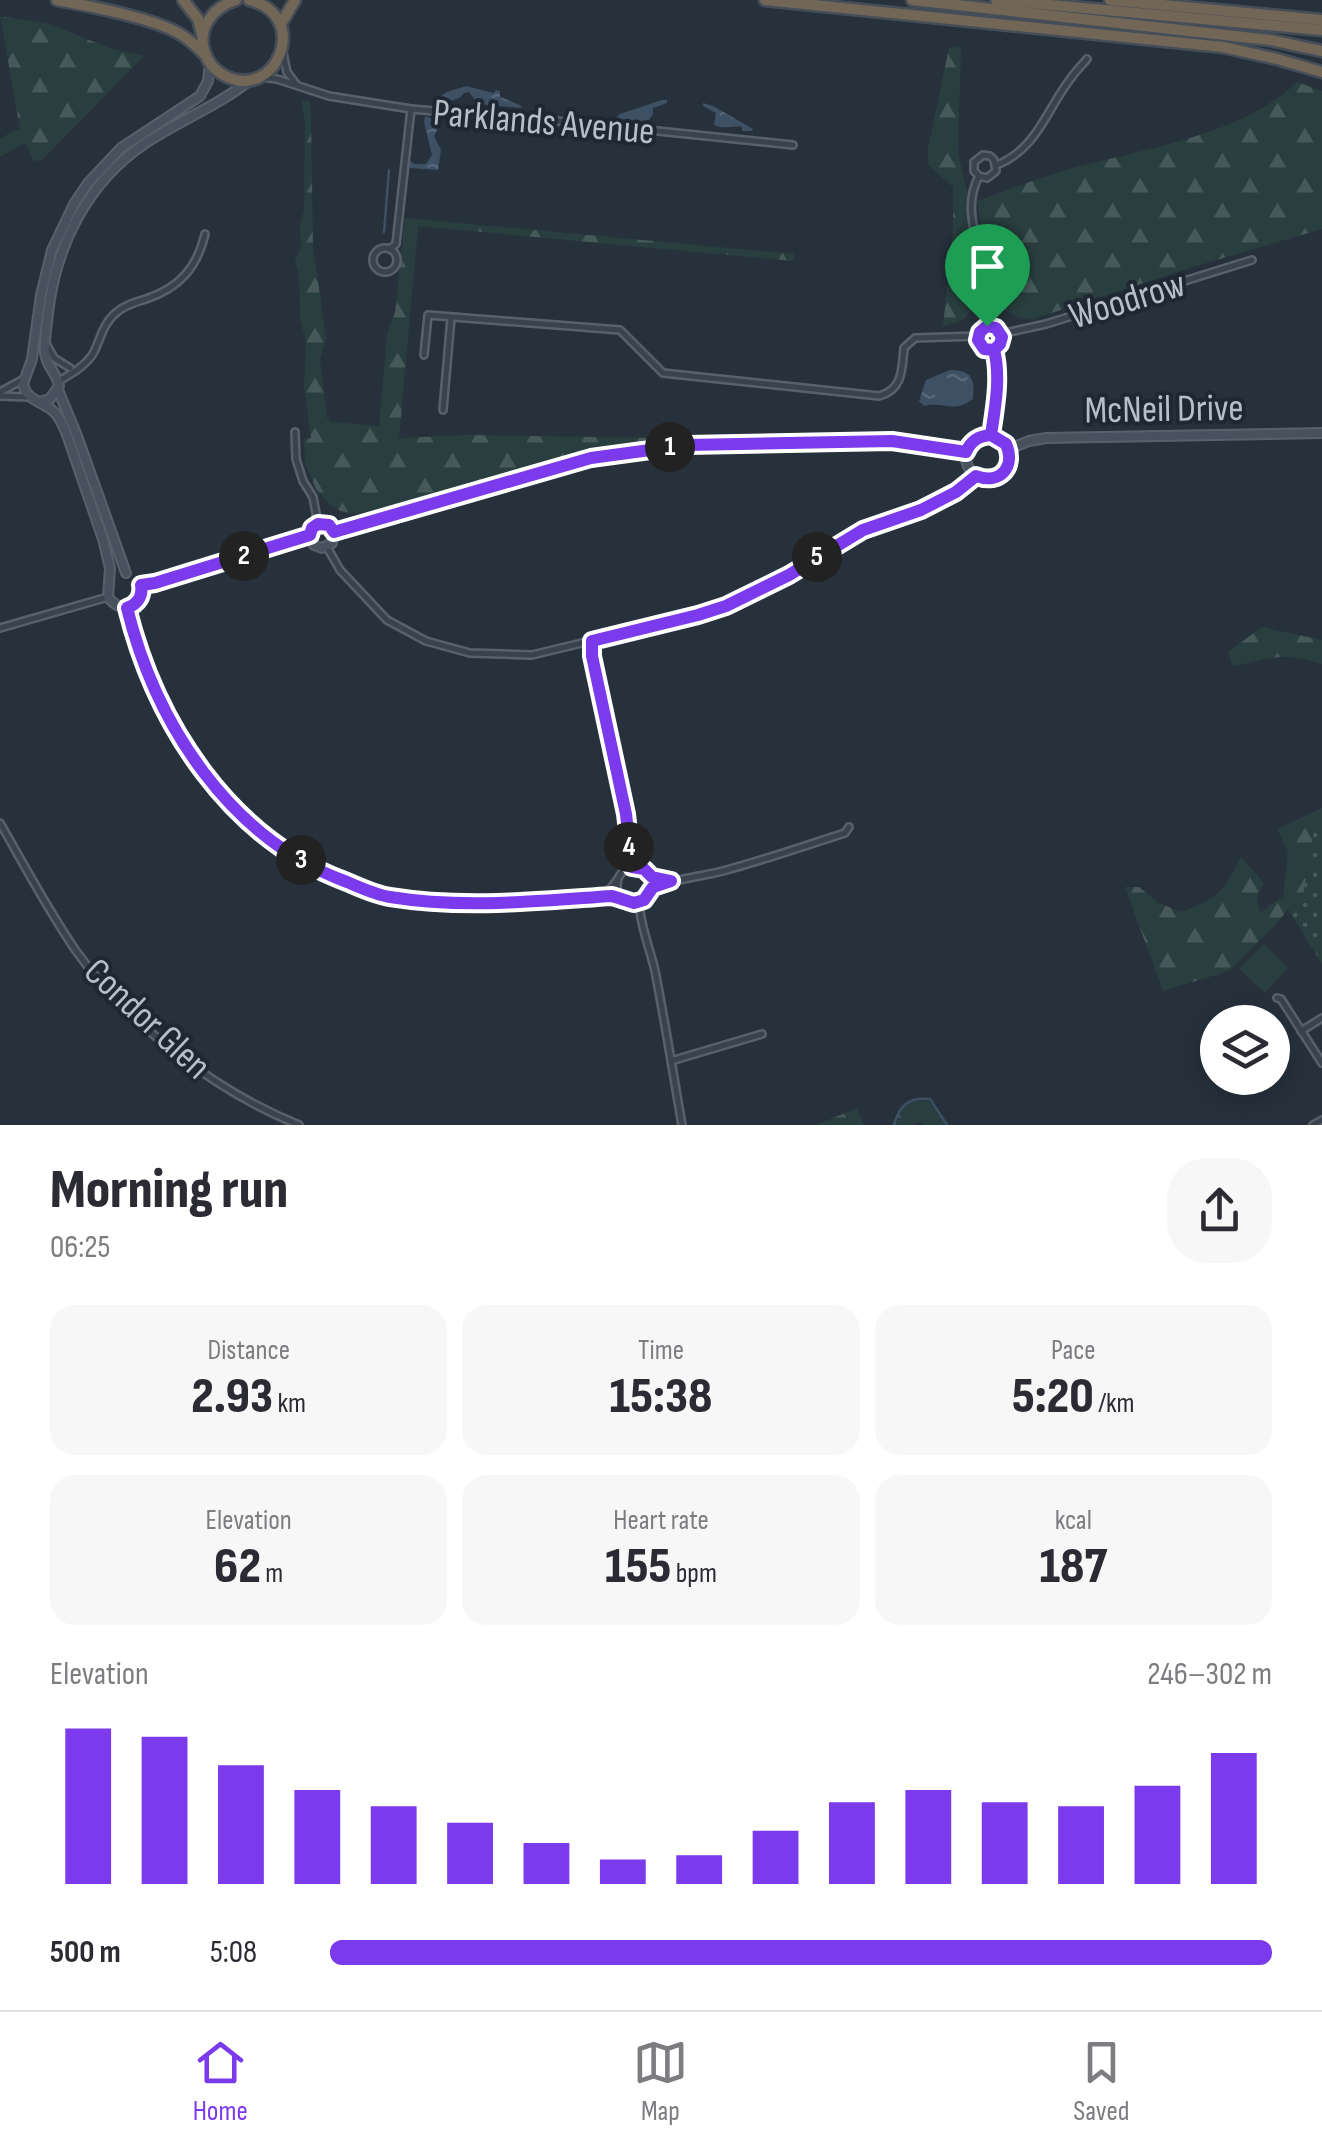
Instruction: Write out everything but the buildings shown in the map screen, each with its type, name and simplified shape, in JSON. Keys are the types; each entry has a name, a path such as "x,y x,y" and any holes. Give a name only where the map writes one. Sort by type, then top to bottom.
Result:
{"highway":[{"path":"57,0 180,34 228,78 256,78 274,66 284,37 280,24 266,7 251,0"},
{"path":"182,0 198,19 208,59"},
{"path":"203,34 209,18 222,3 236,0"},
{"path":"280,24 296,0"},
{"path":"765,0 1223,47 1322,72"},
{"path":"912,0 1254,38 1322,51"},
{"path":"996,0 1322,30"},
{"path":"1110,0 1322,20"},
{"path":"1067,6 1090,13 1240,32 1254,38"}],"street":[{"path":"282,50 286,70 298,86"},
{"path":"28,397 24,389 26,375 46,273 52,250 74,204 88,183 122,148 200,96 208,80 208,59"},
{"path":"996,165 1027,147 1070,78 1088,59"},
{"path":"126,573 45,354 50,296 63,245 98,186 122,162 146,142 256,78"},
{"name":"Parklands Avenue","path":"256,78 329,96 410,109 581,122 792,145"},
{"path":"390,249 396,254 396,264 391,270 381,271 375,266 374,257 380,249 396,244 410,109"},
{"path":"990,156 996,170 990,176 979,176 974,167 978,158 990,156"},
{"path":"979,176 972,190 970,209 982,269 987,326"},
{"path":"39,402 50,399 58,386 93,354 115,313 164,293 186,276 198,259 205,234"},
{"name":"Woodrow","path":"1001,334 1046,324 1252,260"},
{"path":"424,355 428,315 620,330 663,373 879,396 896,388 904,348 915,338 978,336"},
{"path":"443,410 451,317"},
{"path":"987,326 1001,334 1000,344 994,350 981,347 978,336 987,326"},
{"path":"45,342 54,358 70,368"},
{"path":"991,435 997,383 994,350"},
{"path":"0,394 38,366 80,366"},
{"path":"0,394 28,397 59,417 103,539 110,568 108,596 116,605 133,606 140,597 141,585 135,576 126,573 110,580"},
{"path":"295,432 296,459 313,497 318,524"},
{"name":"McNeil Drive","path":"1009,449 1046,438 1322,433"},
{"path":"991,435 1009,449 1010,464 1000,476 988,480 976,476 968,466 966,452 978,438 991,435"},
{"path":"334,532 591,458 687,445 892,441 966,452"},
{"path":"327,547 340,570 387,620 426,640 470,652 532,655 726,606 789,575 863,530 921,510 956,492 976,476"},
{"path":"318,524 329,525 334,532 327,547 314,545 310,535 318,524"},
{"path":"141,585 310,535"},
{"path":"0,628 108,596"},
{"path":"127,608 148,675 173,729 250,826 320,872 386,896 454,905 612,896 634,903 648,897 652,877"},
{"path":"592,641 626,814 632,867"},
{"name":"Condor Glen","path":"0,823 76,950 115,996 155,1035 218,1083 265,1111 300,1125"},
{"path":"653,887 754,862 844,833 849,827"},
{"path":"592,898 610,889 632,867 671,881"},
{"path":"618,878 617,889 624,899"},
{"path":"640,902 682,1125"},
{"path":"1277,998 1322,1063"},
{"path":"1301,1031 1322,1018"},
{"path":"671,1061 762,1034"},
{"path":"1313,1125 1322,1120"}],"green space":[{"path":"0,16 49,24 112,49 144,56 42,160 34,161 25,143 0,157 0,138 20,129"},
{"path":"961,46 958,152 967,192 974,302 963,319 943,326 953,231 953,187 928,165 928,148 949,48"},
{"path":"1297,82 1322,91 1322,229 1033,319 1019,318 991,300 977,201 1061,172 1222,127 1275,100"},
{"path":"301,101 310,101 313,246 326,338 320,360 327,418 331,422 379,426 387,335 395,312 405,218 794,254 793,261 418,226 399,438 656,438 603,448 381,510 355,514 340,511 316,489 305,464 304,439 311,438 304,386 306,342 295,261 301,248 304,211 305,122"},
{"path":"1262,627 1322,640 1322,664 1277,657 1233,667 1228,652"},
{"path":"1322,808 1322,827 1314,830 1304,891 1273,927 1229,971 1163,991 1125,887 1139,887 1157,902 1181,912 1204,903 1218,892 1241,857 1264,883 1257,896 1260,913 1283,896 1288,852 1277,829"},
{"path":"1322,827 1322,964 1288,909 1304,891 1314,830"},
{"path":"1264,944 1288,968 1265,993 1239,969"},
{"path":"918,1101 929,1101 945,1125 892,1125 901,1109"},
{"path":"857,1108 864,1125 816,1125"}],"water":[{"path":"466,86 500,91 500,97 522,108 478,104 469,92 454,100 434,100"},
{"path":"662,100 667,103 653,108 649,120 616,118 620,114"},
{"path":"703,103 752,131 714,125 716,113"},
{"path":"425,116 439,126 434,136 441,150 438,170 410,168 409,160 426,164 432,155"},
{"path":"950,370 970,377 973,399 960,406 924,406 919,401 926,380"}],"waterway":[{"path":"384,232 389,170"},
{"path":"894,1125 906,1104 923,1099 930,1099 947,1125"}],"route":[{"path":"987,326 978,340 984,349 994,350 997,360 997,383 991,435 1006,444 1010,457 1010,464 1000,476 988,480 976,476 956,492 921,510 863,530 789,575 726,606 592,641 626,814 632,867 671,881 653,887 644,900 634,903 612,896 454,905 386,896 320,872 250,826 173,729 150,678 127,608 137,602 141,585 310,535 318,524 329,525 334,532 591,458 687,445 892,441 966,452 973,441 991,435 992,428 997,383 994,350 1002,337 999,330 987,326"}]}
